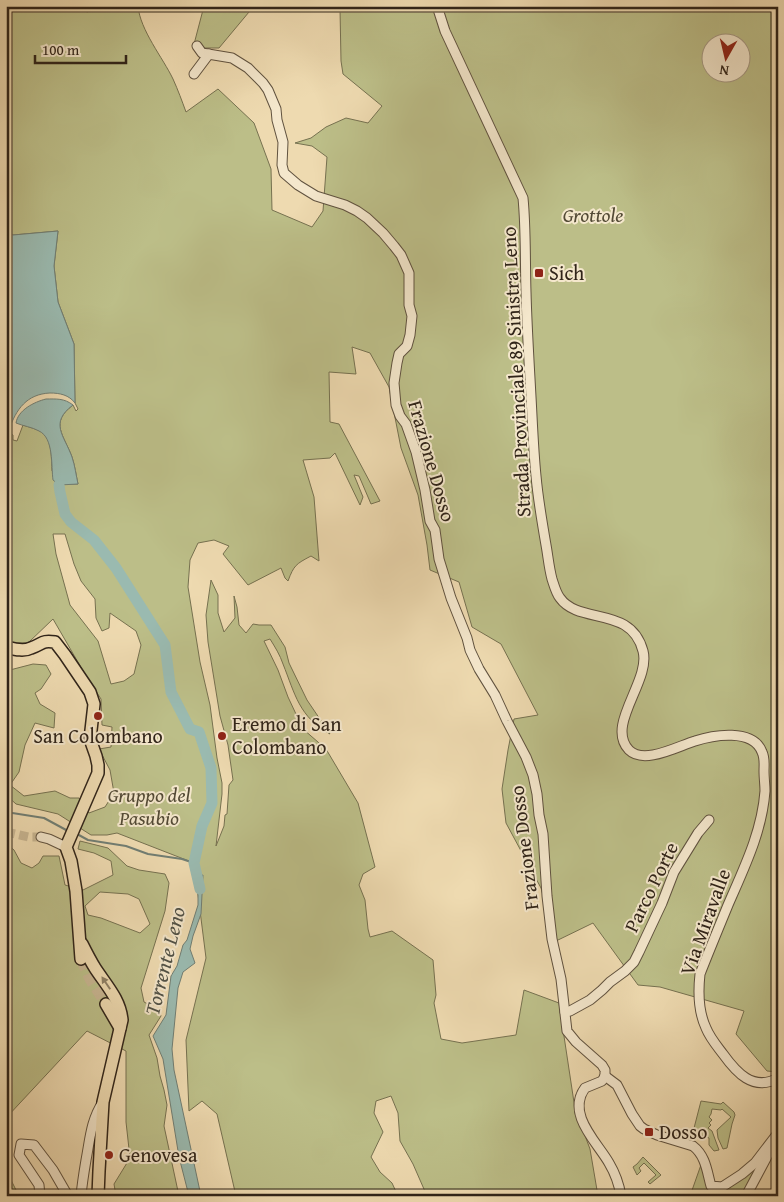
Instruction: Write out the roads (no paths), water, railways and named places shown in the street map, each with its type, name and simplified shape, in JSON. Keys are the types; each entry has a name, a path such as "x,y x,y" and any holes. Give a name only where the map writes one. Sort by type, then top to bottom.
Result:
{"main road":[{"path":"6,647 16,650 29,649 45,641 55,642 90,692 94,704 90,739 96,756 98,774 67,844 76,891 81,959"},
{"path":"80,940 121,1009 122,1020 103,1102 98,1196"},
{"path":"106,1004 120,1028"}],"street":[{"name":"Strada Provinciale 89 Sinistra Leno","path":"437,6 445,31 522,198 525,221 526,292 536,475 552,579 559,598 571,607 624,624 636,635 640,642 645,659 643,669 622,724 622,738 626,747 632,753 642,756 652,755 711,737 739,736 749,738 760,746 764,758 765,790 760,822"},
{"name":"Frazione Dosso","path":"197,46 202,53 232,58 248,68 268,90 276,109 277,120 284,142 282,165 284,173 298,185 316,196 357,211 367,218 383,233 397,251 409,273 409,305 412,316 408,346 399,354 397,363 394,383 396,405 400,416 406,424 416,452 430,521 435,530 439,560 451,598 468,638 470,650 495,695 533,775 543,834 552,938 561,979 565,1011"},
{"path":"194,74 209,54"},
{"name":"Parco Porte","path":"565,1011 570,1012 590,1000 634,962 662,903 674,872 698,833 709,820"},
{"name":"Via Miravalle","path":"760,822 748,858 700,974 699,994 705,1027 710,1038 735,1070 742,1076 758,1082 773,1081 778,1078"},
{"path":"41,837 67,844"},
{"path":"565,1011 566,1027 570,1036 605,1070 605,1076 602,1081 584,1088 580,1097 579,1110 586,1127 606,1156 615,1174 621,1196"},
{"path":"605,1076 617,1085 640,1126 648,1131 697,1149 704,1161 712,1186 707,1196"},
{"path":"80,1196 93,1122 103,1102"},
{"path":"712,1186 722,1187 755,1164 775,1136"},
{"path":"746,1196 772,1146 775,1136"},
{"path":"40,1196 39,1185 19,1156 21,1144 34,1145 54,1170 68,1196"}],"water":[{"path":"58,231 54,266 58,302 74,344 75,403 67,396 57,393 35,396 19,409 9,430 6,426 6,232 13,235"},
{"path":"46,399 63,400 73,405 66,412 60,424 62,436 73,460 78,484 59,485 53,480 51,453 44,435 33,428 16,423 23,410 32,404"},
{"path":"203,875 201,914 190,949 195,963 183,972 178,988 172,1049 174,1070 201,1196 189,1196 179,1157 163,1059 153,1036 166,1015 171,976 177,966 183,945 187,940 198,905 198,893 194,876"}],"waterway":[{"name":"Torrente Leno","path":"59,485 65,514 71,522 94,540 116,568 165,645 171,692 190,729 199,732 211,768 212,803 202,826 194,863 200,889"},
{"path":"6,812 44,818 68,831"},
{"path":"77,834 88,840 126,846 148,854 182,859 194,863"}],"tunnel":[{"path":"6,832 29,837 41,837"},
{"path":"81,959 90,979 106,1004"}],"place":[{"name":"Sich","path":"539,273"},
{"name":"San Colombano","path":"98,716"},
{"name":"Eremo di San Colombano","path":"222,736"},
{"name":"Dosso","path":"649,1132"},
{"name":"Genovesa","path":"109,1155"}],"park label":[{"name":"Grottole","path":"593,215"},
{"name":"Gruppo del Pasubio","path":"149,806"}]}
